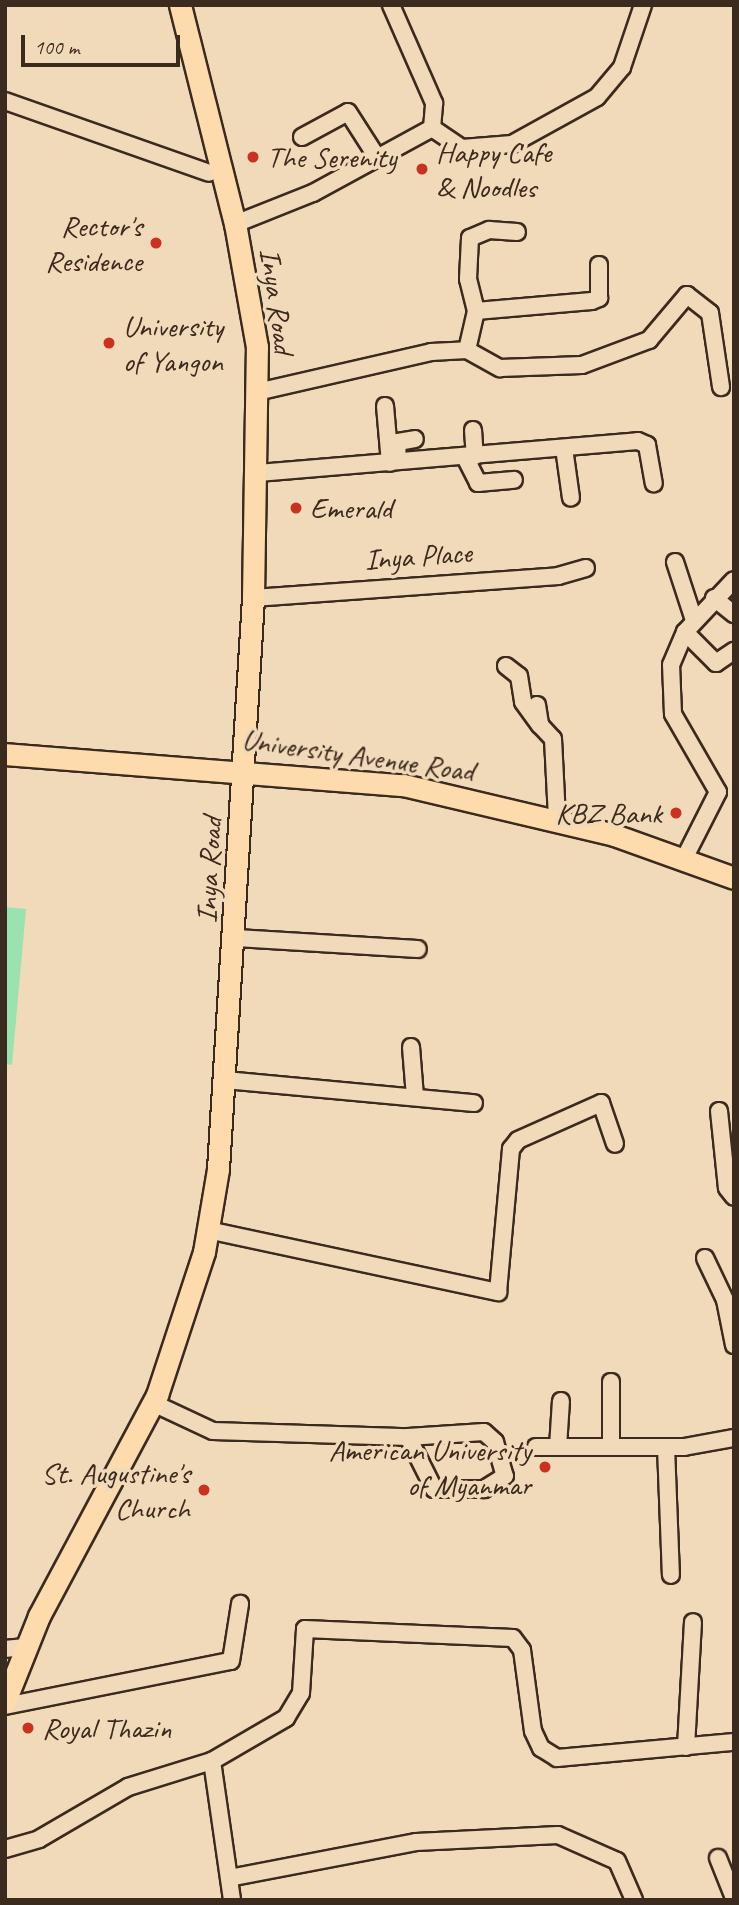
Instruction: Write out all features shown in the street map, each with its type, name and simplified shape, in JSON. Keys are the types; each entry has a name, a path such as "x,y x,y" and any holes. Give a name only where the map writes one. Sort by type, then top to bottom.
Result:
{"main road":[{"name":"Inya Road","path":"5,1703 15,1648 153,1403 182,1331 208,1230 225,1080 236,938 253,598 258,473 257,347 235,224 180,5"},
{"path":"246,724 259,754 292,774"},
{"name":"University Avenue Road","path":"5,754 243,768 403,785 556,819 685,856 734,878"}],"street":[{"path":"391,5 434,103 432,128"},
{"path":"432,128 462,148 512,144 597,97 622,66 643,5"},
{"path":"5,102 209,173"},
{"path":"302,137 348,112 378,159"},
{"path":"235,224 378,159 432,128"},
{"path":"467,350 476,311 468,279 470,237 489,230 517,232"},
{"path":"476,311 592,301 600,289 599,265"},
{"path":"257,392 467,350 500,368 582,365 649,340 687,295 710,313 721,387"},
{"path":"385,407 394,462"},
{"path":"473,430 470,456 478,483 514,480"},
{"path":"394,462 398,442 415,439"},
{"path":"258,473 638,441 647,445 654,483"},
{"path":"564,448 571,498"},
{"path":"675,562 689,626 716,663 734,651"},
{"name":"Inya Place","path":"253,598 558,576 586,568"},
{"path":"685,856 718,792 673,714 671,664 689,626 734,580"},
{"path":"715,598 734,614"},
{"path":"506,666 519,676 523,702 553,740 556,819"},
{"path":"537,705 540,725"},
{"path":"236,938 418,948"},
{"path":"411,1047 415,1097"},
{"path":"225,1080 474,1103"},
{"path":"208,1230 499,1292 511,1149 518,1140 601,1103 615,1143"},
{"path":"719,1111 727,1188 734,1196"},
{"path":"705,1258 725,1300 734,1345"},
{"path":"611,1382 611,1447"},
{"path":"558,1447 561,1401"},
{"path":"153,1403 213,1431 408,1437 491,1435 505,1476 484,1489 434,1489 408,1437"},
{"path":"536,1447 716,1445 734,1438"},
{"path":"666,1447 671,1575"},
{"path":"5,1703 224,1664 231,1661 240,1604"},
{"path":"686,1746 693,1622"},
{"path":"5,1849 39,1839 128,1787 212,1761 286,1718 301,1693 301,1640 305,1629 507,1636 522,1650 527,1712 541,1748 582,1760 734,1742"},
{"path":"212,1761 232,1900"},
{"path":"229,1878 416,1842 558,1835 617,1861 634,1900"},
{"path":"718,1858 734,1898"}],"green space":[{"path":"5,907 26,909 12,1065 5,1064"}],"place":[{"name":"The Serenity","path":"253,157"},
{"name":"Happy Cafe & Noodles","path":"422,169"},
{"name":"Rector's Residence","path":"156,243"},
{"name":"University of Yangon","path":"109,343"},
{"name":"Emerald","path":"296,508"},
{"name":"KBZ Bank","path":"676,813"},
{"name":"American University of Myanmar","path":"545,1467"},
{"name":"St. Augustine's Church","path":"204,1490"},
{"name":"Royal Thazin","path":"28,1728"}]}
